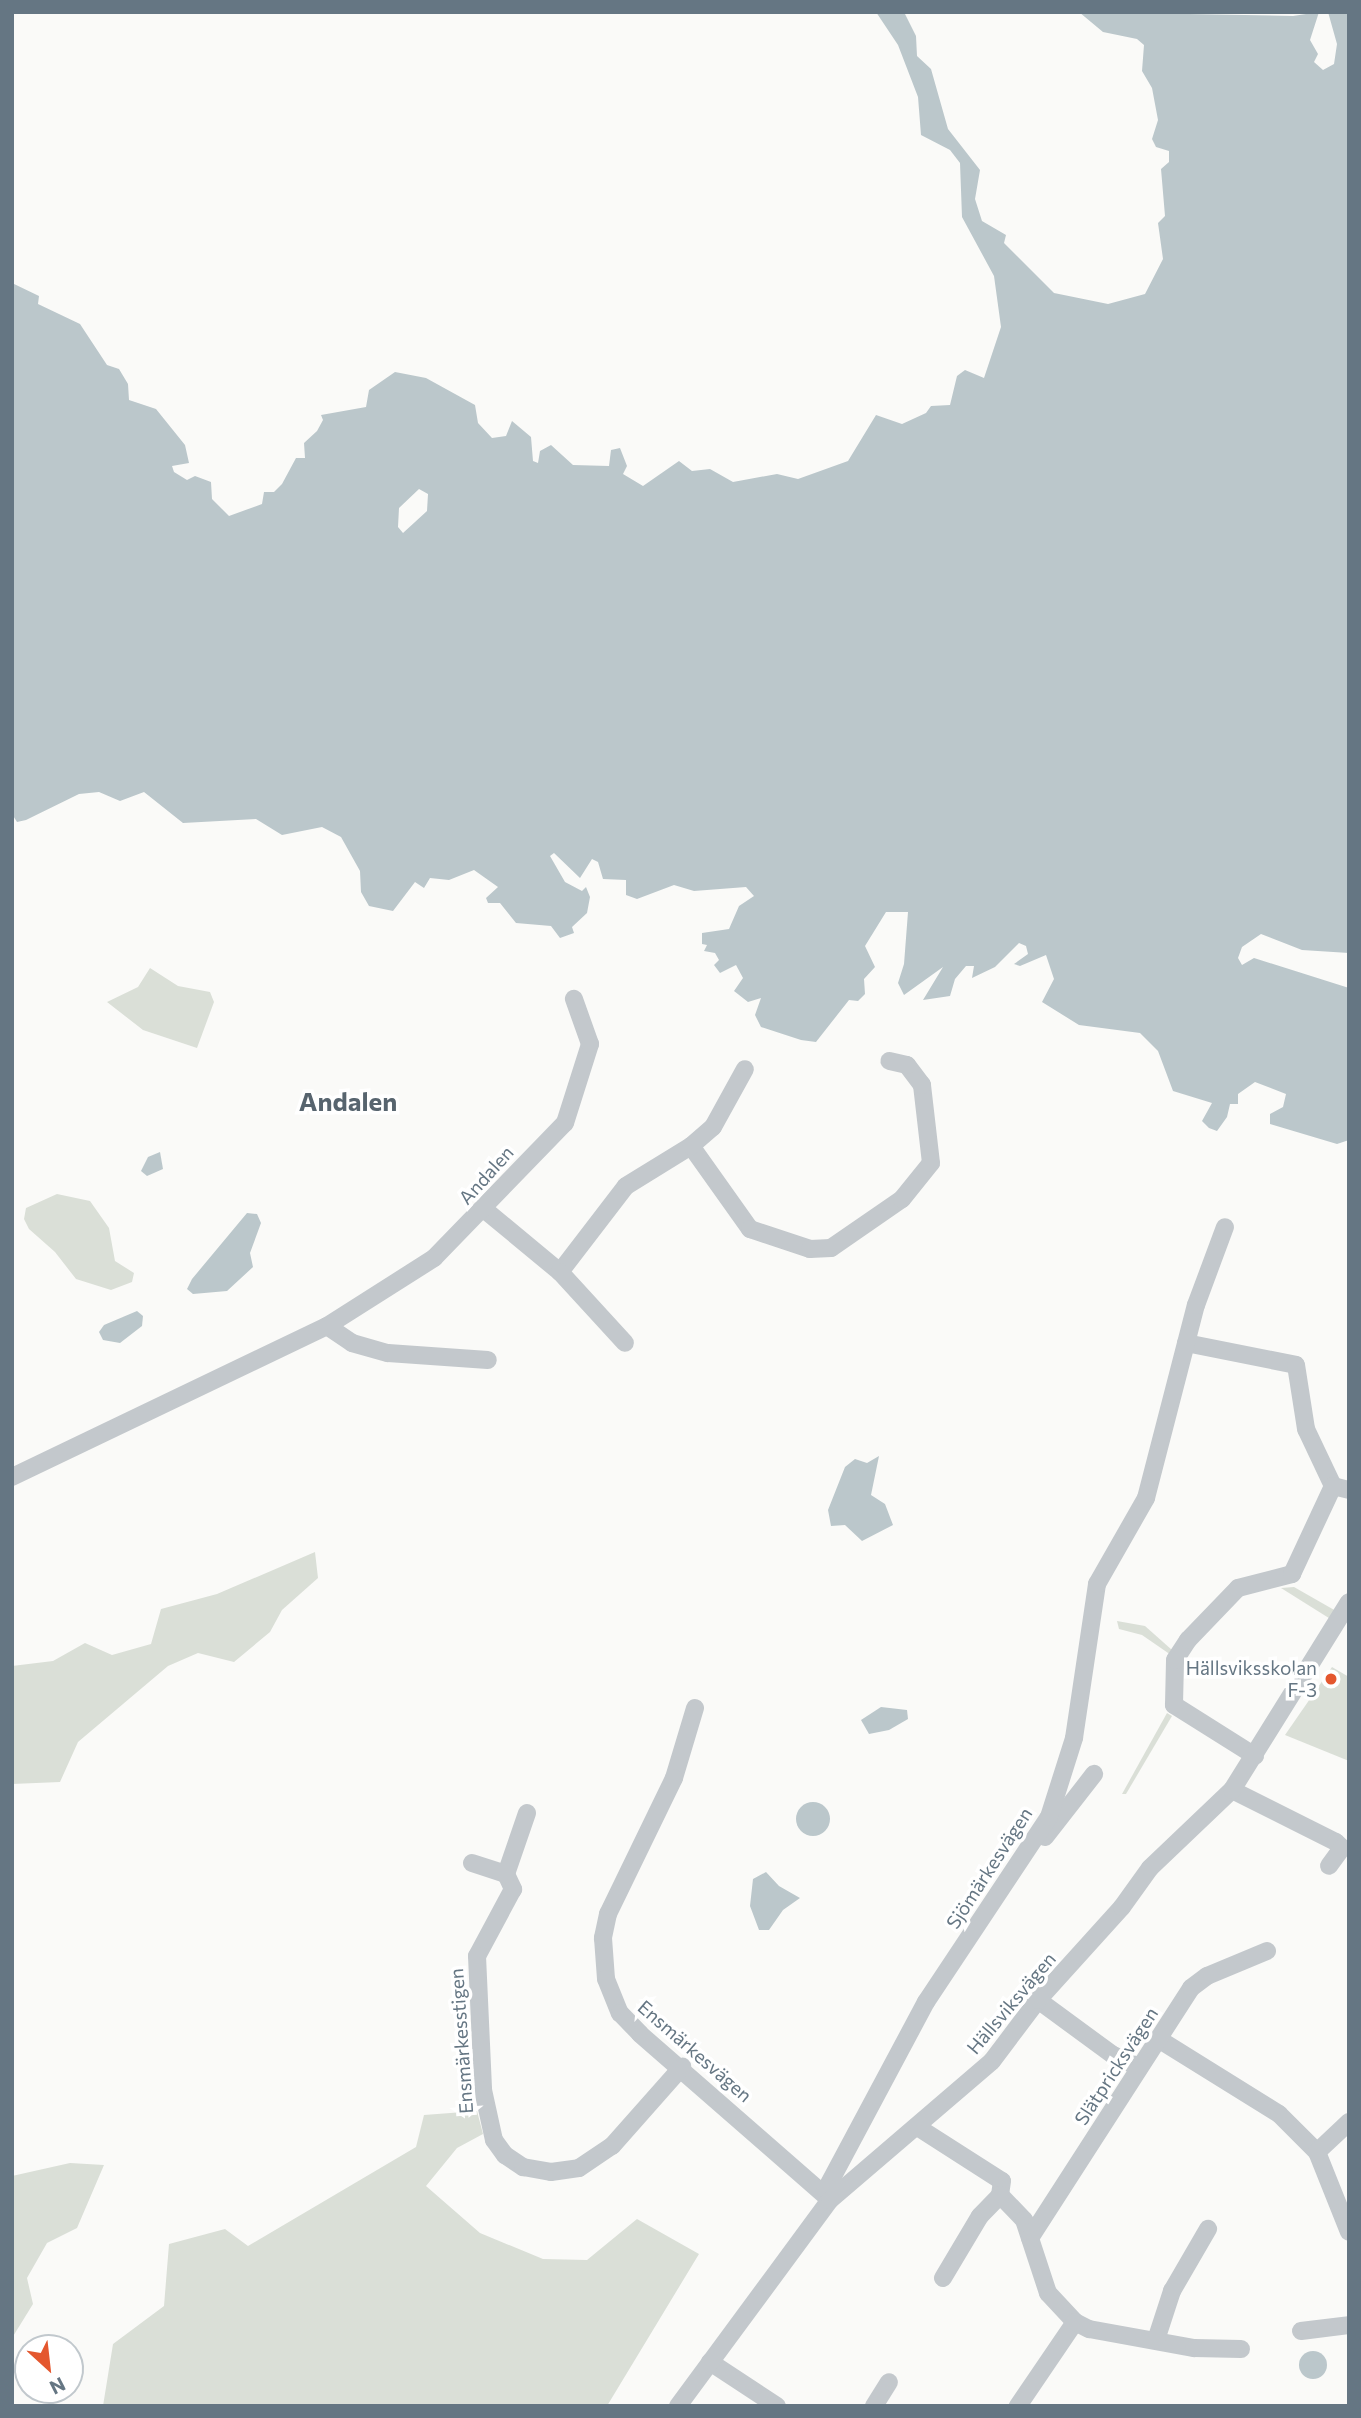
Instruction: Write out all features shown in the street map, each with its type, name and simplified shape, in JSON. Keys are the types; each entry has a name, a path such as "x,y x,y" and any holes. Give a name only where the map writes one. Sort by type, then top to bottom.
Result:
{"street":[{"name":"Andalen","path":"12,1477 327,1326 434,1258 485,1210 565,1123 590,1044 574,999"},
{"path":"691,1146 750,1229 810,1249 831,1248 902,1199 931,1163 922,1085 907,1065 889,1061"},
{"path":"561,1272 626,1186 691,1146 713,1127 745,1069"},
{"path":"485,1210 561,1272 625,1343"},
{"name":"Sjömärkesvägen","path":"827,2196 926,2003 1038,1838 1070,1756 1097,1584 1146,1498 1186,1343 1224,1227"},
{"path":"327,1326 352,1343 388,1353 488,1360"},
{"path":"1186,1343 1296,1365 1306,1429 1341,1488 1292,1574 1238,1588 1188,1640 1175,1660 1174,1705 1255,1756"},
{"name":"Hällsviksvägen","path":"678,2406 827,2196 919,2128 992,2062 1038,2000 1122,1907 1150,1868 1232,1790 1349,1602"},
{"name":"Ensmärkesvägen","path":"695,1708 674,1778 620,1884 603,1938 604,1972 620,2013 827,2196"},
{"path":"1038,1838 1053,1833 1094,1774"},
{"path":"1232,1790 1336,1842 1342,1848 1329,1866"},
{"name":"Ensmärkesstigen","path":"527,1813 506,1874 513,1889 479,1951 477,1968 486,2113 505,2155 514,2163 542,2172 561,2172 590,2163 612,2146 682,2067"},
{"path":"472,1863 506,1874"},
{"name":"Slätpricksvägen","path":"1030,2238 1139,2067 1198,1981 1267,1951"},
{"path":"1038,2000 1113,2055 1139,2067"},
{"path":"1160,2040 1279,2114 1317,2152 1348,2225"},
{"path":"1317,2152 1349,2122"},
{"path":"919,2128 1002,2181 1000,2195 981,2216 943,2278"},
{"path":"1000,2195 1024,2220 1048,2293 1075,2322 1089,2329 1194,2348 1241,2348"},
{"path":"1156,2340 1172,2291 1208,2229"},
{"path":"1018,2406 1075,2322"},
{"path":"1301,2331 1349,2325"},
{"path":"710,2362 776,2406"},
{"path":"874,2406 890,2382"}],"shaded area":[{"path":"876,12 904,12 916,36 917,56 931,69 948,129 980,170 975,199 982,221 1006,235 1004,243 1054,293 1108,304 1145,294 1163,259 1158,223 1165,216 1161,169 1169,162 1169,151 1156,147 1152,139 1158,120 1152,88 1142,71 1144,45 1137,39 1103,32 1079,12 1293,16 1319,12 1310,40 1318,54 1314,62 1323,70 1334,64 1337,44 1328,12 1349,12 1349,953 1302,950 1261,934 1242,947 1238,958 1242,965 1254,958 1349,988 1349,1140 1337,1144 1270,1124 1270,1114 1283,1107 1286,1094 1255,1082 1238,1094 1238,1104 1230,1104 1227,1117 1217,1131 1209,1128 1202,1121 1212,1103 1173,1091 1158,1051 1140,1033 1079,1025 1042,1002 1054,979 1046,955 1020,966 1014,964 1028,954 1026,946 1019,943 995,967 972,978 974,966 966,966 955,979 950,996 923,1000 943,967 904,995 898,983 904,964 908,912 886,912 865,946 875,967 864,979 865,994 858,1001 849,1000 816,1042 761,1027 755,1015 761,998 748,1002 734,991 743,978 736,965 720,973 714,965 719,960 715,953 704,951 707,945 702,944 702,933 729,929 739,906 754,896 746,887 694,891 674,885 637,899 626,895 626,880 603,879 598,862 592,859 580,878 554,853 550,856 565,882 582,891 586,887 590,897 587,913 572,927 574,933 560,938 551,926 516,923 500,903 488,903 486,898 498,887 474,870 449,880 430,878 424,888 415,882 393,911 369,906 361,892 360,871 341,837 322,827 282,835 256,819 183,823 144,792 120,801 99,792 79,794 17,822 12,814 12,283 39,296 38,304 80,324 107,365 119,369 128,384 129,400 156,409 185,445 189,463 172,466 174,472 187,480 195,476 211,482 212,499 229,516 262,504 264,492 274,492 282,484 296,458 305,458 304,443 317,431 323,420 321,415 366,407 369,390 395,372 426,378 475,405 478,423 492,438 506,436 512,421 531,437 533,461 538,463 540,451 551,445 573,465 609,466 611,450 620,448 627,466 623,474 643,486 679,461 692,471 710,469 733,482 777,474 798,479 848,461 876,415 902,424 926,413 931,406 950,405 957,376 965,370 984,378 1001,327 994,276 962,217 960,163 950,150 921,135 918,97 898,45","holes":["419,489 428,494 427,511 403,533 398,527 399,508"]},
{"path":"150,968 178,986 210,992 214,1002 197,1048 143,1030 107,1002 138,987"},
{"path":"160,1152 163,1169 147,1176 141,1171 148,1157"},
{"path":"57,1194 90,1201 109,1228 115,1261 134,1273 132,1282 111,1290 76,1279 55,1252 29,1229 24,1219 26,1208"},
{"path":"247,1213 257,1214 261,1223 250,1253 253,1267 227,1291 193,1294 187,1289 192,1279"},
{"path":"137,1311 143,1316 142,1326 120,1343 103,1340 99,1332 104,1325"},
{"path":"879,1456 871,1495 885,1504 893,1525 862,1541 845,1525 831,1526 828,1510 845,1467 855,1459 867,1463"},
{"path":"315,1552 318,1578 282,1610 270,1632 234,1662 198,1653 168,1666 78,1742 60,1782 12,1784 12,1666 53,1661 85,1643 112,1655 151,1644 161,1609 217,1594"},
{"path":"1294,1587 1336,1611 1332,1620 1281,1588"},
{"path":"1117,1621 1145,1626 1172,1650 1171,1655 1142,1635 1119,1629"},
{"name":"Hällsviksskolan F-3","path":"1332,1667 1349,1677 1349,1761 1285,1735"},
{"path":"881,1707 907,1710 908,1719 889,1730 869,1734 861,1720"},
{"path":"1167,1713 1172,1716 1126,1794 1122,1794"},
{"path":"813,1802 825,1807 830,1819 825,1831 813,1836 801,1831 796,1819 801,1807"},
{"path":"766,1872 779,1886 800,1898 783,1910 769,1930 759,1930 750,1906 753,1879"},
{"path":"477,2111 483,2134 457,2148 426,2186 480,2233 543,2259 587,2260 637,2219 699,2254 607,2406 103,2406 113,2344 164,2306 169,2244 225,2229 248,2246 416,2147 424,2115"},
{"path":"70,2163 104,2165 77,2228 47,2243 27,2278 33,2304 12,2338 12,2176"},
{"path":"1313,2351 1323,2355 1327,2365 1323,2375 1313,2379 1303,2375 1299,2365 1303,2355"}],"place":[{"name":"Hällsviksskolan F-3","path":"1331,1679"}],"district":[{"name":"Andalen","path":"348,1101"}]}
